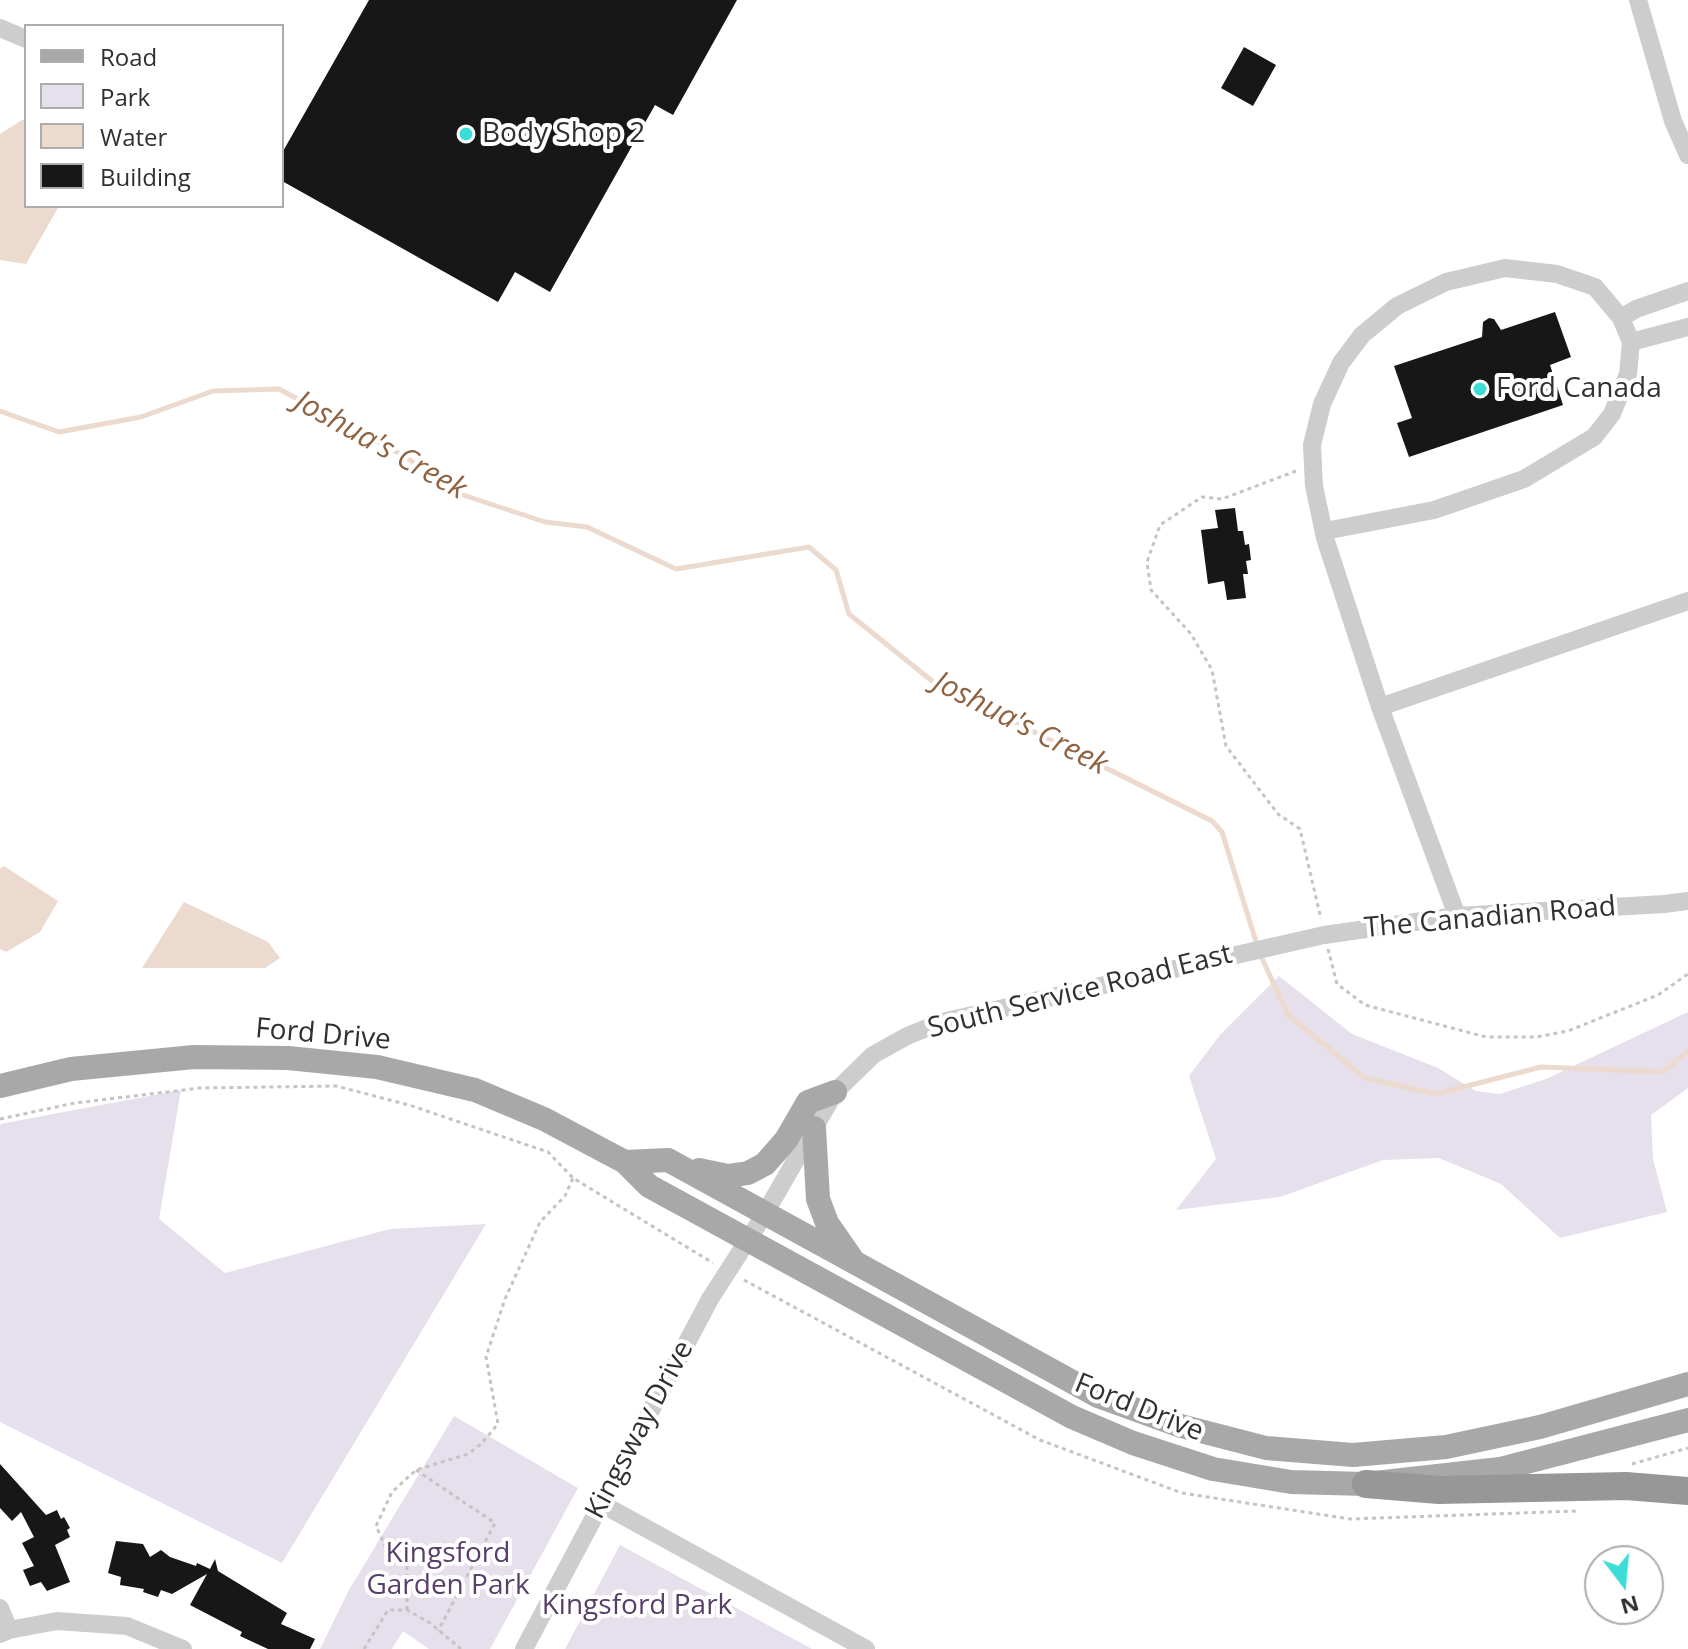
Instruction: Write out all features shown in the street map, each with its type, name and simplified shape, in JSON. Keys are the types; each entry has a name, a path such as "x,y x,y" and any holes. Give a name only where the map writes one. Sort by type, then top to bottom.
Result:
{"highway":[{"path":"1366,1484 1439,1490 1626,1486 1688,1491"}],"main road":[{"name":"Ford Drive","path":"1,1085 71,1069 194,1057 288,1058 377,1067 475,1090 544,1119 625,1162 649,1186 1072,1417 1133,1443 1213,1469 1291,1482 1366,1484 1500,1469 1688,1420"},
{"path":"677,1166 728,1176 748,1173 775,1155 808,1102 835,1092"},
{"path":"814,1128 818,1199 827,1223 856,1265"},
{"name":"Ford Drive","path":"625,1162 668,1160 1098,1396 1181,1426 1266,1448 1353,1455 1446,1447 1540,1427 1688,1384"}],"street":[{"path":"1638,0 1673,121 1688,155"},
{"path":"0,28 24,38"},
{"path":"1325,531 1434,510 1524,479 1594,437 1612,414 1628,374 1631,342 1621,318 1595,287 1557,274 1505,268 1446,282 1397,306 1362,335 1341,363 1322,404 1312,445 1314,486 1325,531 1380,707 1457,916"},
{"path":"1621,318 1636,309 1688,291"},
{"path":"1631,342 1688,327"},
{"path":"1380,707 1688,601"},
{"name":"The Canadian Road","path":"1294,941 1457,916 1688,901"},
{"name":"South Service Road East","path":"764,1215 835,1092 873,1055 907,1036 942,1022 1294,941"},
{"name":"Kingsway Drive","path":"524,1649 727,1271 764,1215"},
{"path":"600,1503 866,1649"},
{"path":"0,1608 4,1632 57,1621 127,1626 183,1649"}],"path":[{"path":"1313,465 1222,499 1202,497 1160,525 1147,562 1151,590 1191,634 1212,670 1226,746 1278,814 1300,829 1337,984 1365,1005 1486,1037 1536,1037 1568,1031 1658,995 1688,974"},
{"path":"0,1119 75,1103 200,1088 336,1086 409,1105 548,1152 573,1178 727,1271"},
{"path":"407,1610 407,1566 386,1548 376,1526 392,1492 416,1470 468,1454 498,1424 486,1357 505,1299 540,1222 565,1196 573,1178"},
{"path":"416,1470 495,1523 438,1631"},
{"path":"364,1649 388,1610 407,1610 461,1649"}],"green space":[{"path":"1279,976 1352,1034 1438,1068 1476,1091 1500,1094 1546,1079 1688,1012 1688,1088 1651,1115 1653,1159 1667,1212 1560,1238 1501,1184 1439,1158 1383,1160 1280,1197 1176,1210 1216,1159 1189,1076 1220,1035"},
{"path":"181,1090 159,1219 225,1273 390,1229 486,1224 282,1563 0,1422 0,1124"},
{"name":"Kingsford Garden Park","path":"454,1416 578,1488 490,1649 429,1649 403,1631 392,1649 320,1649 349,1590"},
{"name":"Kingsford Park","path":"620,1545 812,1649 565,1649"}],"water":[{"path":"24,120 24,208 58,208 26,264 0,260 0,134"},
{"path":"4,866 58,901 40,932 6,952 0,949 0,869"},
{"path":"184,902 268,942 280,958 265,968 142,968"}],"building":[{"name":"Body Shop 2","path":"369,0 737,0 673,115 655,105 550,292 515,272 498,302 284,182 284,149"},
{"path":"1244,47 1276,65 1253,106 1221,88"},
{"name":"Ford Canada","path":"1555,312 1571,357 1550,365 1563,405 1409,457 1397,423 1412,418 1394,366 1482,337 1483,322 1489,318 1494,319 1501,330"},
{"path":"1235,508 1238,531 1243,531 1245,545 1249,544 1251,560 1246,561 1248,574 1243,574 1246,598 1227,600 1224,581 1208,584 1201,530 1218,528 1215,510"},
{"path":"0,1464 46,1515 57,1510 61,1519 64,1517 70,1528 67,1530 70,1537 55,1545 70,1582 47,1591 41,1582 30,1586 23,1570 34,1566 22,1543 34,1537 21,1512 12,1521 0,1508"},
{"path":"116,1541 143,1544 150,1557 161,1550 170,1557 210,1569 215,1559 218,1571 287,1613 281,1624 315,1639 310,1649 268,1649 240,1636 242,1632 190,1605 207,1574 172,1594 161,1590 158,1597 143,1592 144,1589 120,1585 121,1577 108,1573"}],"waterway":[{"name":"Joshua's Creek","path":"0,411 59,432 141,417 213,391 279,389 406,457 454,492 545,522 587,527 676,569 809,547 836,570 849,614 932,681 1212,821 1222,832 1257,945"},
{"name":"Joshua's Creek","path":"1260,954 1288,1015 1365,1078 1436,1094 1541,1067 1663,1072 1688,1051"}],"place":[{"name":"Body Shop 2","path":"466,134"},
{"name":"Ford Canada","path":"1480,389"}]}
